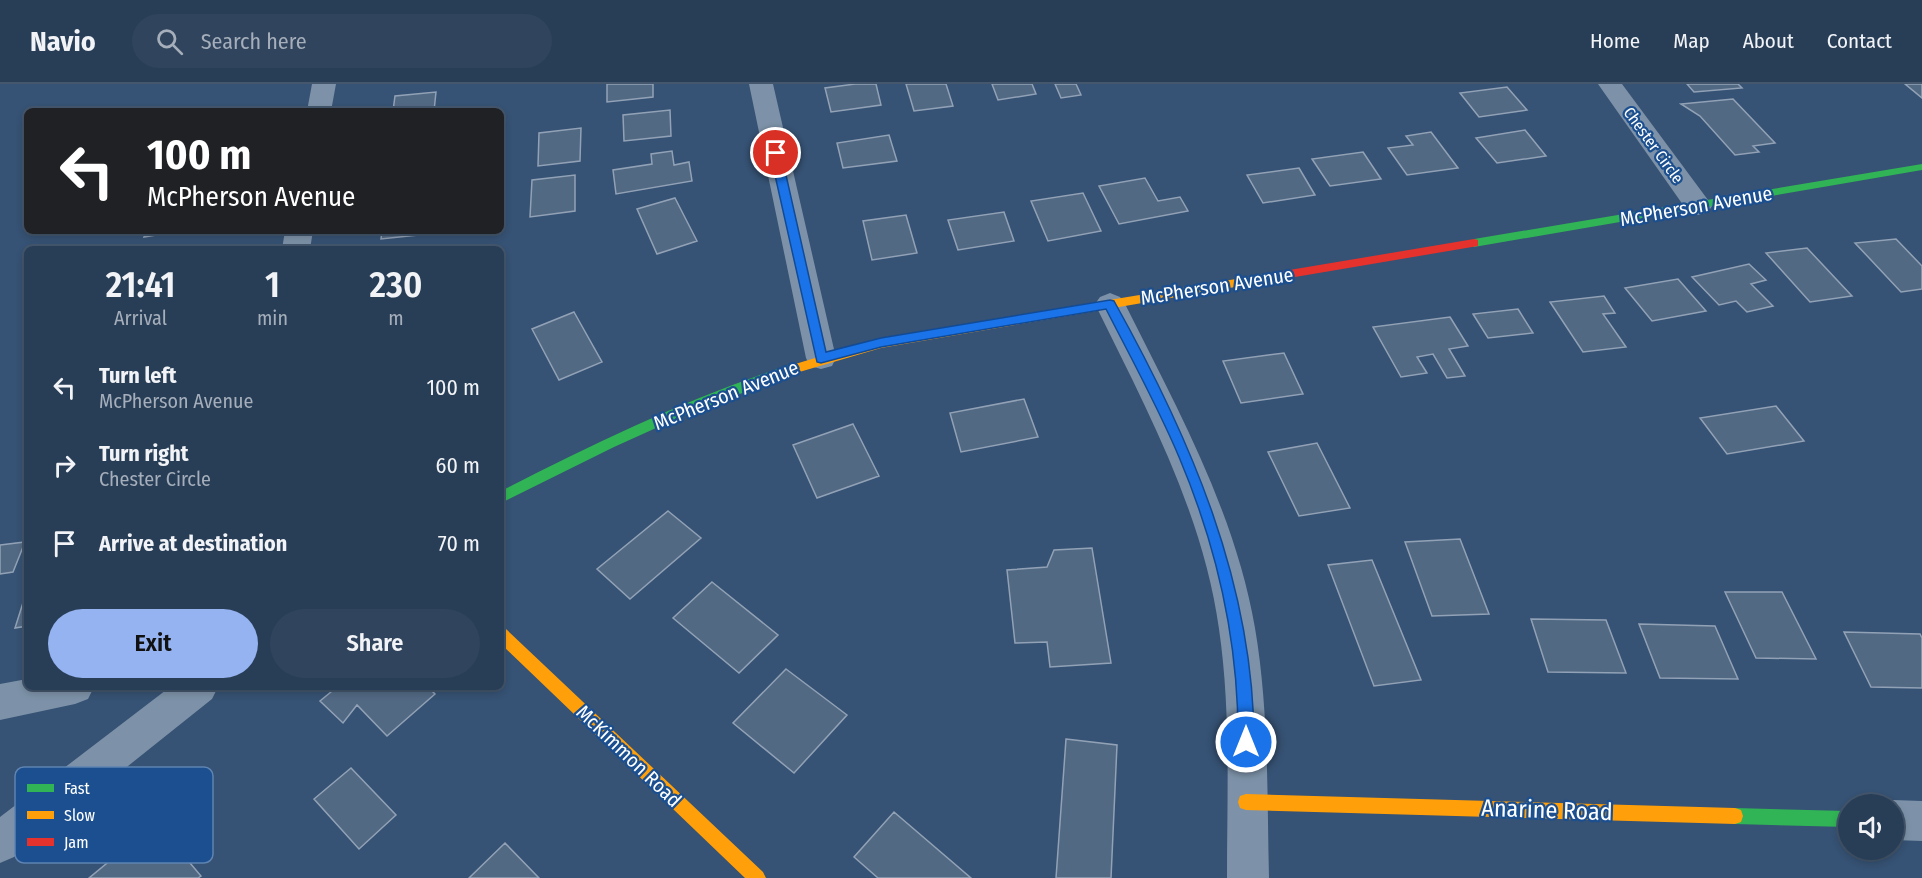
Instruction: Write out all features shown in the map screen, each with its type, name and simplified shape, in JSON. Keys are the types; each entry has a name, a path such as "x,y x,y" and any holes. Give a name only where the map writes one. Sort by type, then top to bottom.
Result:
{"street":[{"path":"320,108 324,84"},
{"path":"760,84 821,358"},
{"name":"Chester Circle","path":"1610,84 1698,206"},
{"name":"McPherson Avenue","path":"504,495 638,431 747,385 821,358 881,343 1922,167"},
{"path":"1110,304 1186,457 1221,558 1237,627 1246,703 1248,878"},
{"name":"McKimmon Road","path":"504,637 758,878"},
{"path":"0,702 60,690"},
{"path":"97,767 195,690"},
{"name":"Anarine Road","path":"1246,802 1838,819"},
{"path":"1904,820 1922,821"},
{"path":"0,843 15,831"}],"building":[{"path":"607,84 653,84 653,97 607,102"},
{"path":"876,84 881,105 831,112 825,88"},
{"path":"906,84 946,84 953,106 914,111"},
{"path":"992,84 1032,84 1036,94 998,100"},
{"path":"1055,84 1076,84 1081,95 1061,98"},
{"path":"1687,84 1738,84 1742,88 1694,92"},
{"path":"1905,84 1922,84 1922,98"},
{"path":"1507,87 1527,110 1479,117 1460,93"},
{"path":"436,92 434,108 393,108 395,96"},
{"path":"1733,99 1775,143 1753,146 1759,152 1735,155 1700,116 1681,104"},
{"path":"670,110 671,136 624,141 623,115"},
{"path":"581,128 580,161 538,166 539,133"},
{"path":"1525,130 1546,156 1497,163 1476,138"},
{"path":"1431,132 1458,168 1407,175 1388,148 1413,145 1406,136"},
{"path":"889,135 897,161 843,168 837,143"},
{"path":"672,151 674,165 689,162 692,181 616,194 613,170 652,164 651,154"},
{"path":"1363,152 1381,179 1330,186 1312,159"},
{"path":"1299,168 1315,195 1263,203 1247,175"},
{"path":"575,175 575,211 530,217 532,180"},
{"path":"1145,178 1158,201 1180,197 1188,211 1119,224 1099,186"},
{"path":"1083,193 1101,231 1048,241 1031,201"},
{"path":"675,198 697,241 657,254 637,209"},
{"path":"1004,212 1014,241 958,250 948,220"},
{"path":"906,215 917,253 872,260 863,221"},
{"path":"145,234 162,234 144,237"},
{"path":"382,234 418,234 418,235 381,239"},
{"path":"1896,239 1922,266 1922,289 1901,292 1855,243"},
{"path":"1807,248 1852,296 1810,302 1766,253"},
{"path":"1749,264 1766,280 1751,284 1773,306 1747,312 1736,301 1719,305 1692,277"},
{"path":"1678,279 1706,311 1652,321 1625,288"},
{"path":"1604,296 1615,313 1603,314 1626,347 1583,352 1550,302"},
{"path":"1518,309 1533,333 1488,338 1473,314"},
{"path":"574,312 602,362 559,380 532,329"},
{"path":"1450,317 1468,346 1449,349 1465,376 1447,378 1433,354 1417,357 1427,373 1401,377 1373,327"},
{"path":"1284,353 1303,394 1241,403 1223,361"},
{"path":"1024,399 1038,437 961,452 950,413"},
{"path":"1776,406 1804,441 1727,454 1700,418"},
{"path":"853,424 879,476 817,498 793,445"},
{"path":"1317,443 1350,508 1299,516 1268,452"},
{"path":"668,511 701,538 630,599 597,569"},
{"path":"1460,539 1489,614 1432,616 1405,542"},
{"path":"24,542 13,572 0,574 0,545"},
{"path":"1092,548 1111,663 1050,667 1047,642 1015,643 1007,570 1047,567 1054,550"},
{"path":"1372,560 1421,680 1374,686 1328,565"},
{"path":"712,582 778,635 739,673 673,618"},
{"path":"1725,592 1782,592 1816,659 1756,658"},
{"path":"24,600 24,626 15,628"},
{"path":"1531,619 1606,620 1626,673 1548,672"},
{"path":"1639,624 1715,626 1738,679 1660,678"},
{"path":"1844,632 1920,634 1922,638 1922,688 1871,687"},
{"path":"786,669 847,715 794,773 733,723"},
{"path":"333,690 431,690 435,694 387,736 357,705 343,723 320,701"},
{"path":"1066,739 1117,745 1111,878 1056,878"},
{"path":"351,768 396,815 359,849 314,799"},
{"path":"894,812 971,878 878,878 854,857"},
{"path":"505,843 539,878 469,878"},
{"path":"107,863 190,863 201,876 198,878 89,878"}],"traffic: fast":[{"path":"1474,243 1922,167"},
{"path":"504,496 682,410 796,368"},
{"path":"1735,816 1838,819"}],"traffic: slow":[{"path":"796,368 881,343 1266,278"},
{"path":"504,637 757,878"},
{"path":"1246,802 1735,816"}],"traffic: jam":[{"path":"1266,278 1474,243"}],"route":[{"path":"776,153 821,358 881,343 1110,304 1186,457 1221,558 1237,627 1246,703 1246,742"}]}
